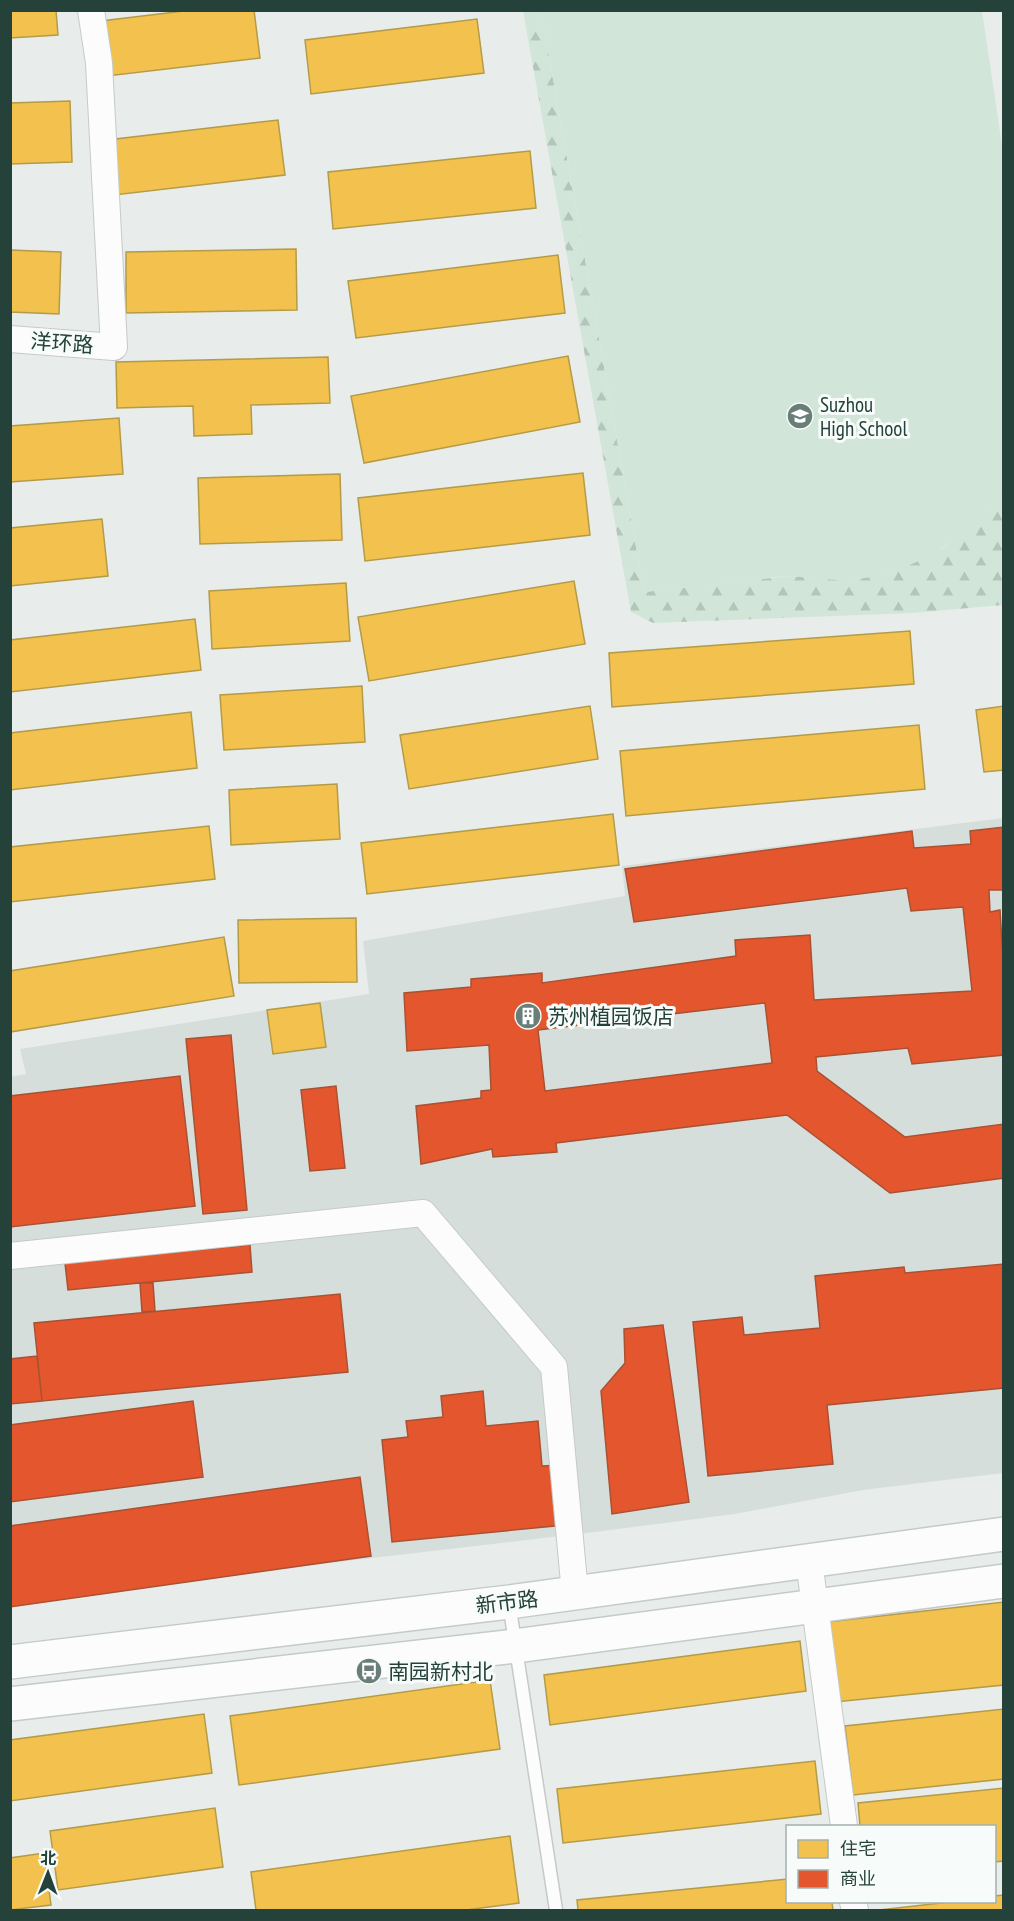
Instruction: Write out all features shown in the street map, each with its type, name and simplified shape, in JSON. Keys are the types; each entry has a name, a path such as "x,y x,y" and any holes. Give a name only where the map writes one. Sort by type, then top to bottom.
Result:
{"main road":[{"name":"新市路","path":"10,1662 509,1602 1004,1534"},
{"name":"新市路","path":"10,1704 515,1646 1004,1581"}],"street":[{"name":"洋环路","path":"10,339 114,347 99,63 91,10"},
{"path":"10,1256 423,1213 554,1367 576,1593"},
{"path":"809,1561 844,1825"}],"lane":[{"path":"509,1602 556,1911"}],"shaded area":[{"path":"1003,818 1003,1473 863,1490 735,1514 595,1532 11,1600 10,1077 26,1074 20,1049 369,994 363,941 625,896 622,866"}],"green space":[{"path":"523,11 541,11 644,592 790,576 848,580 888,573 944,547 990,505 1003,487 1003,605 913,613 653,623 631,612"},
{"name":"Suzhou High School","path":"541,11 982,11 1003,152 1004,487 990,505 956,538 916,562 872,577 841,580 783,576 644,592"}],"building: 住宅":[{"path":"10,10 56,10 58,35 10,38"},
{"path":"192,10 254,10 260,58 107,76 101,21"},
{"path":"477,19 484,73 311,94 305,40"},
{"path":"70,101 72,162 10,164 10,103"},
{"path":"278,120 285,175 114,195 107,140"},
{"path":"530,151 536,208 333,229 328,172"},
{"path":"296,249 297,310 126,313 126,252"},
{"path":"10,250 61,252 59,314 10,312"},
{"path":"558,255 565,313 356,338 348,281"},
{"path":"568,356 580,422 364,463 351,396"},
{"path":"328,357 330,403 251,405 252,434 194,436 193,406 117,408 116,362"},
{"path":"119,418 123,474 10,482 10,426"},
{"path":"583,473 590,535 365,561 358,498"},
{"path":"340,474 342,540 200,544 198,478"},
{"path":"102,519 108,576 10,586 10,528"},
{"path":"574,581 585,644 369,681 358,617"},
{"path":"346,583 350,641 212,649 209,591"},
{"path":"195,619 201,670 10,692 10,640"},
{"path":"910,631 914,684 612,707 609,653"},
{"path":"362,686 365,742 224,750 220,695"},
{"path":"590,706 598,759 409,789 400,735"},
{"path":"1004,706 1004,770 984,772 976,710"},
{"path":"191,712 197,768 10,790 10,733"},
{"path":"919,725 925,789 626,816 620,751"},
{"path":"337,784 340,839 231,845 229,790"},
{"path":"613,814 619,865 367,894 361,843"},
{"path":"209,826 215,879 10,902 10,847"},
{"path":"356,918 357,982 239,983 238,920"},
{"path":"224,937 234,996 10,1032 10,971"},
{"path":"320,1003 326,1047 273,1054 267,1010"},
{"path":"1004,1602 1004,1685 835,1702 827,1622"},
{"path":"800,1641 806,1691 550,1725 544,1675"},
{"path":"490,1680 500,1749 239,1785 230,1716"},
{"path":"1004,1709 1004,1779 853,1795 845,1726"},
{"path":"204,1714 212,1773 10,1801 10,1740"},
{"path":"815,1761 821,1814 563,1843 557,1789"},
{"path":"1004,1788 1004,1861 996,1862 996,1825 860,1825 858,1803"},
{"path":"215,1808 223,1867 58,1890 50,1831"},
{"path":"510,1836 519,1903 466,1910 256,1910 251,1872"},
{"path":"44,1853 51,1905 10,1910 10,1858"},
{"path":"786,1879 786,1903 832,1903 833,1910 578,1910 577,1900"},
{"path":"1004,1895 1004,1910 879,1910 941,1903 996,1903 996,1896"}],"building: 商业":[{"name":"苏州植园饭店","path":"1004,827 1004,890 989,890 990,912 1000,910 1004,976 1004,1055 912,1064 908,1048 816,1057 817,1071 905,1137 1004,1124 1004,1178 890,1193 787,1115 556,1143 557,1152 493,1157 492,1149 421,1164 416,1106 481,1098 481,1091 491,1090 489,1045 407,1051 404,993 471,987 471,979 542,973 542,983 736,956 735,940 810,935 814,1000 972,991 963,907 911,911 907,888 634,922 625,869 912,831 914,848 971,844 970,831","holes":["765,1003 772,1063 545,1091 538,1030"]},
{"path":"231,1035 247,1210 203,1214 186,1039"},
{"path":"180,1076 195,1206 10,1227 10,1096"},
{"path":"336,1086 345,1168 310,1171 301,1090"},
{"path":"250,1245 252,1272 68,1290 65,1263"},
{"path":"1004,1264 1004,1388 827,1405 833,1464 708,1476 693,1322 742,1317 744,1335 820,1328 815,1276 904,1267 905,1273"},
{"path":"140,1283 153,1283 155,1311 142,1312"},
{"path":"340,1294 348,1372 42,1401 34,1323"},
{"path":"663,1325 689,1502 612,1514 601,1391 625,1363 624,1329"},
{"path":"37,1356 42,1401 10,1404 10,1359"},
{"path":"483,1391 486,1426 538,1421 542,1466 560,1465 565,1525 392,1542 382,1440 408,1437 406,1421 443,1417 441,1396"},
{"path":"193,1401 203,1477 10,1502 10,1425"},
{"path":"360,1477 371,1556 10,1607 10,1526"}],"place":[{"name":"Suzhou High School","path":"800,416"},
{"name":"苏州植园饭店","path":"528,1016"},
{"name":"南园新村北","path":"369,1671"}]}
